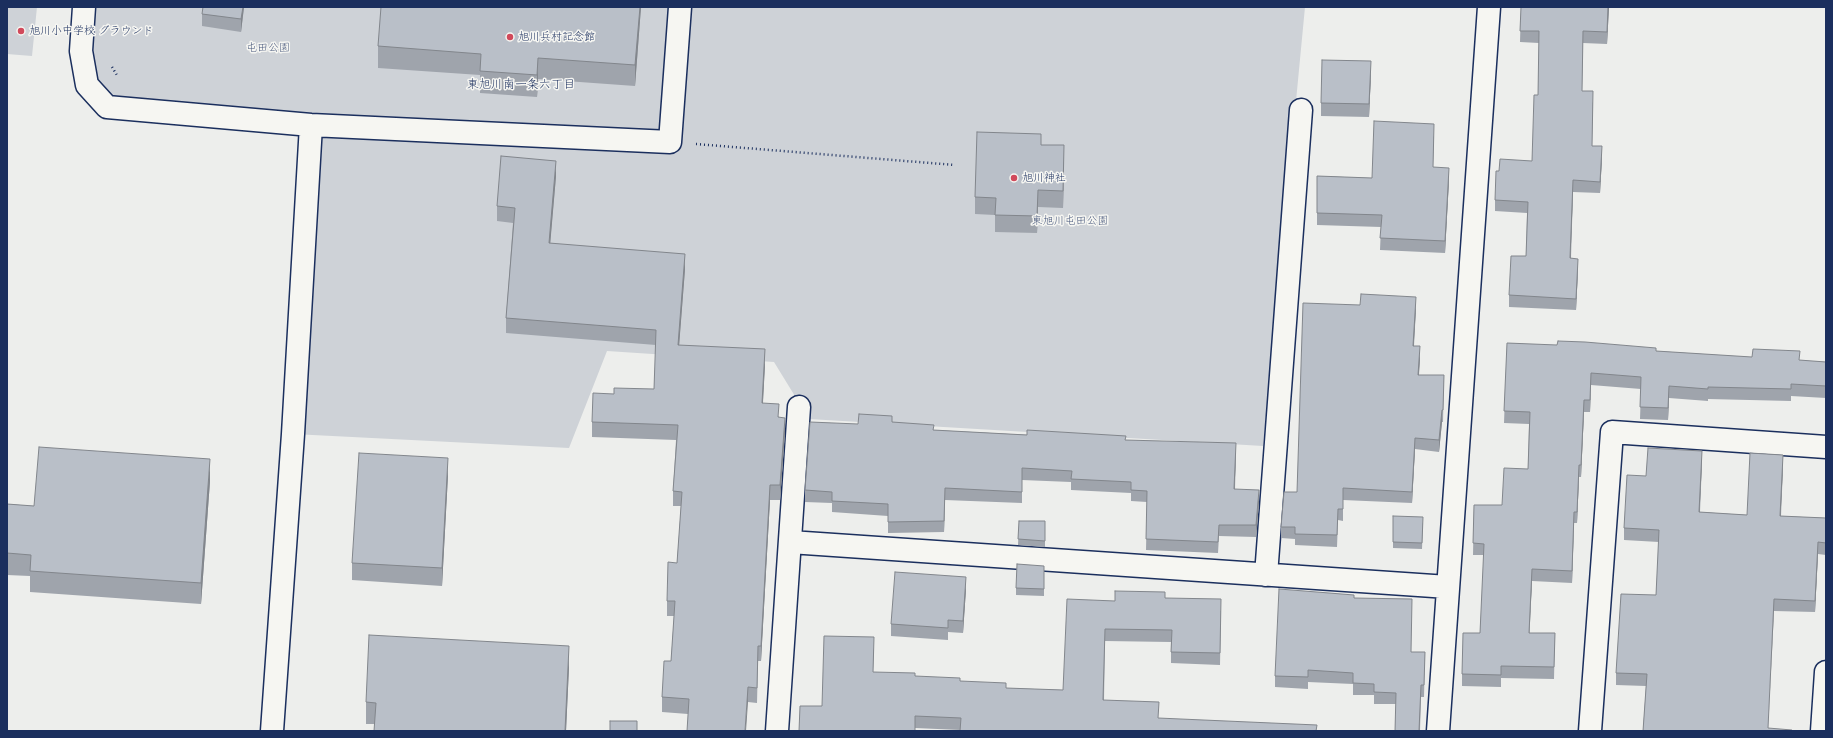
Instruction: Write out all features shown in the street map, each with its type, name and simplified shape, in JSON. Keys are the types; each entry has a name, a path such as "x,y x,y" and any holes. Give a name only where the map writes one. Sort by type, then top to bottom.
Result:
{"street":[{"path":"84,7 81,51 87,85 107,107 311,124 670,142 680,7"},
{"path":"1438,731 1489,7"},
{"path":"1266,575 1301,110"},
{"path":"272,731 293,434 311,124"},
{"path":"777,731 799,407"},
{"path":"1590,731 1612,432 1826,447"},
{"path":"790,542 1448,587"},
{"path":"1822,731 1826,672"}],"path":[{"path":"111,65 122,83"},
{"path":"670,142 955,165"}],"green space":[{"name":"旭川小中学校 グラウンド","path":"7,7 37,7 32,56 7,54"},
{"name":"東旭川屯田公園","path":"84,7 1305,7 1263,446 809,419 774,362 607,351 569,448 293,434 311,125 107,107 87,85"}],"building":[{"path":"203,7 243,7 241,19 202,14"},
{"name":"旭川兵村記念館","path":"381,7 640,7 635,65 538,58 537,75 480,71 481,54 378,46"},
{"path":"1521,7 1608,7 1607,32 1583,31 1582,91 1593,91 1592,146 1602,146 1600,182 1573,180 1570,258 1578,259 1576,299 1509,295 1511,256 1526,256 1528,202 1495,200 1496,171 1499,171 1500,159 1532,161 1534,95 1538,95 1539,31 1520,31"},
{"path":"1322,60 1371,61 1369,104 1321,103"},
{"path":"1374,121 1434,124 1433,167 1449,168 1445,241 1380,238 1382,215 1317,213 1317,176 1372,178"},
{"name":"旭川神社","path":"977,132 1041,134 1041,145 1064,145 1063,191 1038,190 1037,216 995,215 996,198 975,197"},
{"path":"501,156 556,161 549,243 685,254 678,345 765,349 762,403 779,404 778,417 785,418 780,485 770,485 761,646 758,646 757,688 748,687 745,731 687,731 689,699 662,697 664,661 671,661 675,601 667,601 668,562 677,563 682,492 673,491 678,425 592,422 593,393 614,394 614,388 654,389 656,330 506,318 515,208 497,206"},
{"path":"1361,294 1416,297 1413,346 1420,346 1418,375 1444,375 1443,410 1439,440 1415,438 1412,492 1343,488 1343,509 1338,509 1337,535 1295,534 1295,527 1281,527 1284,492 1297,492 1303,303 1360,305"},
{"path":"1558,341 1656,348 1656,351 1752,357 1753,349 1800,351 1799,360 1826,362 1826,386 1791,384 1791,389 1708,387 1708,389 1669,386 1668,408 1640,407 1641,377 1591,373 1590,400 1584,400 1577,512 1574,512 1572,571 1532,569 1529,633 1555,633 1554,667 1501,666 1501,675 1462,674 1463,633 1480,633 1484,544 1473,543 1474,505 1502,505 1504,468 1528,469 1530,412 1504,411 1507,343 1557,345"},
{"path":"859,414 892,416 892,422 934,425 933,430 1027,435 1027,430 1126,436 1125,440 1236,443 1234,489 1259,490 1256,525 1219,525 1218,542 1146,539 1147,491 1131,490 1131,482 1071,479 1072,471 1022,468 1022,492 945,488 944,521 888,522 888,504 832,501 832,492 805,490 810,422 858,424"},
{"path":"39,447 210,459 201,583 30,571 31,555 7,553 7,504 34,506"},
{"path":"1648,448 1702,451 1699,512 1747,515 1750,453 1783,455 1780,516 1826,518 1826,543 1818,542 1815,601 1774,599 1768,728 1792,731 1643,731 1647,674 1616,673 1621,594 1656,595 1659,530 1624,528 1627,475 1646,476"},
{"path":"359,453 448,458 442,568 352,563"},
{"path":"1393,516 1423,517 1422,543 1393,542"},
{"path":"1019,521 1045,521 1045,541 1018,539"},
{"path":"1017,564 1044,566 1044,589 1016,588"},
{"path":"895,572 966,577 963,621 948,620 948,628 891,624"},
{"path":"1279,589 1354,595 1354,598 1412,599 1411,652 1425,652 1424,685 1421,685 1419,731 1395,731 1396,693 1374,692 1374,684 1353,683 1353,673 1308,670 1308,677 1275,676"},
{"path":"1115,591 1165,592 1165,598 1221,599 1220,653 1171,652 1172,630 1105,629 1103,700 1159,702 1158,718 1317,725 1316,731 960,731 961,718 915,716 915,731 799,731 800,706 822,706 824,636 874,637 873,672 915,673 915,676 960,678 960,681 1006,683 1006,688 1063,690 1067,599 1115,601"},
{"path":"369,635 569,646 565,731 374,731 376,703 366,702"},
{"path":"610,721 637,721 637,731 610,731"}],"place":[{"name":"旭川小中学校 グラウンド","path":"21,31"},
{"name":"旭川兵村記念館","path":"510,37"},
{"name":"旭川神社","path":"1014,178"}],"district":[{"name":"東旭川南一条六丁目","path":"521,85"}],"park label":[{"name":"屯田公園","path":"268,48"}]}
